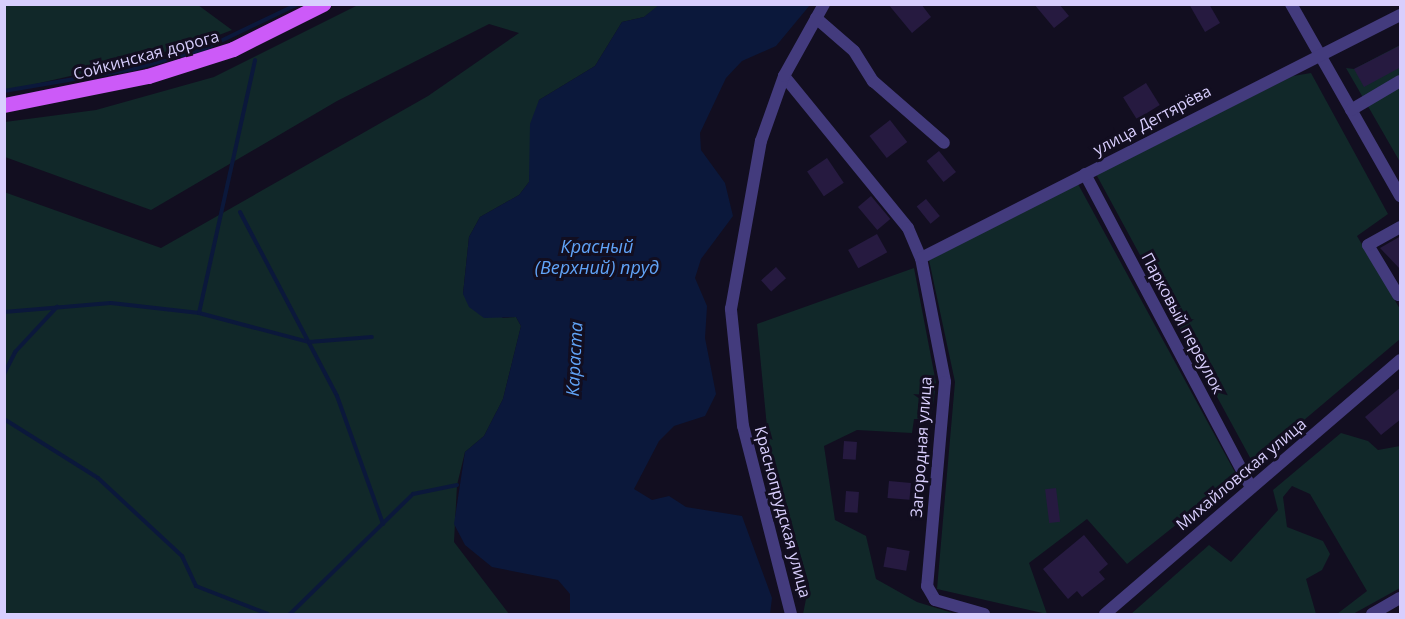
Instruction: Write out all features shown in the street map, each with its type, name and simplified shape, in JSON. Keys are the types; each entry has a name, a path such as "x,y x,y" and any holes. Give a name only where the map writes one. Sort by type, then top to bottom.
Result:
{"main road":[{"name":"Сойкинская дорога","path":"4,105 148,76 233,49 323,4"}],"street":[{"name":"Краснопрудская улица","path":"792,615 743,426 731,309 750,185 784,76 824,4"},
{"path":"1291,4 1401,196"},
{"name":"улица Дегтярёва","path":"921,258 1401,15"},
{"path":"816,18 854,51 873,81 944,144"},
{"name":"Загородная улица","path":"784,76 908,228 921,258 945,382 927,586 935,600 984,615"},
{"path":"1351,110 1401,81"},
{"name":"Парковый переулок","path":"1085,174 1251,488"},
{"path":"1398,295 1368,245 1401,227"},
{"name":"Михайловская улица","path":"1105,615 1401,360"},
{"path":"1372,615 1401,598"}],"green space":[{"path":"5,4 198,5 232,30 175,52 5,91"},
{"path":"358,5 660,5 644,17 622,22 595,66 539,100 529,182 519,195 480,217 469,237 463,294 503,318 516,317 521,326 503,399 484,436 465,452 457,485 454,542 509,614 5,614 4,192 161,248 428,96 519,33 489,24 337,101 151,210 5,157 5,122 96,110 214,77"},
{"path":"1400,45 1400,162 1346,68 1354,69"},
{"path":"1311,73 1388,214 1357,236 1400,309 1400,339 1253,463 1096,174 1293,76"},
{"path":"1078,184 1237,476 1127,564 1087,519 1029,563 1047,614 937,589 955,382 929,260"},
{"path":"914,268 936,383 931,419 914,419 912,433 857,430 824,446 835,520 866,536 876,579 917,602 956,614 803,614 809,584 769,448 757,324"},
{"path":"1341,433 1368,441 1378,450 1400,446 1400,588 1353,614 1337,614 1367,591 1310,494 1292,486 1283,497 1287,527 1323,541 1330,554 1322,570 1306,579 1316,614 1131,614 1209,545 1231,562 1278,510 1273,490"}],"water":[{"name":"Красный (Верхний) пруд","path":"660,4 810,5 776,46 742,61 726,78 700,133 701,150 725,183 733,216 701,259 695,278 707,306 705,338 716,394 705,416 674,426 659,441 634,489 652,500 669,496 686,507 742,516 772,598 770,614 570,614 570,594 558,580 492,567 465,545 454,524 465,452 484,436 503,399 521,326 516,317 484,318 469,307 463,294 469,237 480,217 519,195 529,182 530,124 539,100 595,66 622,22 644,17"}],"building":[{"path":"888,4 921,4 931,17 912,33"},
{"path":"1034,4 1059,4 1069,16 1054,28"},
{"path":"1189,4 1209,4 1220,23 1205,32"},
{"path":"1401,45 1401,67 1364,87 1354,69"},
{"path":"1146,83 1160,105 1137,119 1123,97"},
{"path":"890,120 907,142 887,158 870,136"},
{"path":"939,151 956,172 944,182 927,161"},
{"path":"827,158 844,183 824,196 807,171"},
{"path":"871,196 890,219 877,230 858,207"},
{"path":"926,199 940,216 931,224 917,207"},
{"path":"877,234 887,252 858,268 848,250"},
{"path":"1401,236 1401,270 1380,248"},
{"path":"776,267 786,278 771,292 761,280"},
{"path":"1401,387 1401,419 1381,435 1365,417"},
{"path":"844,441 857,442 856,460 843,459"},
{"path":"889,481 911,483 909,500 888,498"},
{"path":"1056,488 1060,522 1049,523 1045,489"},
{"path":"846,491 859,492 858,513 845,512"},
{"path":"1084,535 1108,564 1099,572 1105,579 1082,597 1077,591 1068,599 1043,569"},
{"path":"887,547 910,551 906,571 884,567"}],"waterway":[{"path":"4,91 133,69 204,49 298,4"},
{"path":"199,313 255,60"},
{"path":"240,212 337,396 383,524"},
{"path":"4,312 111,303 199,313 309,342 372,337"},
{"path":"4,374 15,352 57,307"},
{"path":"4,419 98,478 182,556 196,586 268,614"},
{"path":"290,614 413,494 457,485"}],"water label":[{"name":"Караста","path":"574,359"}]}
